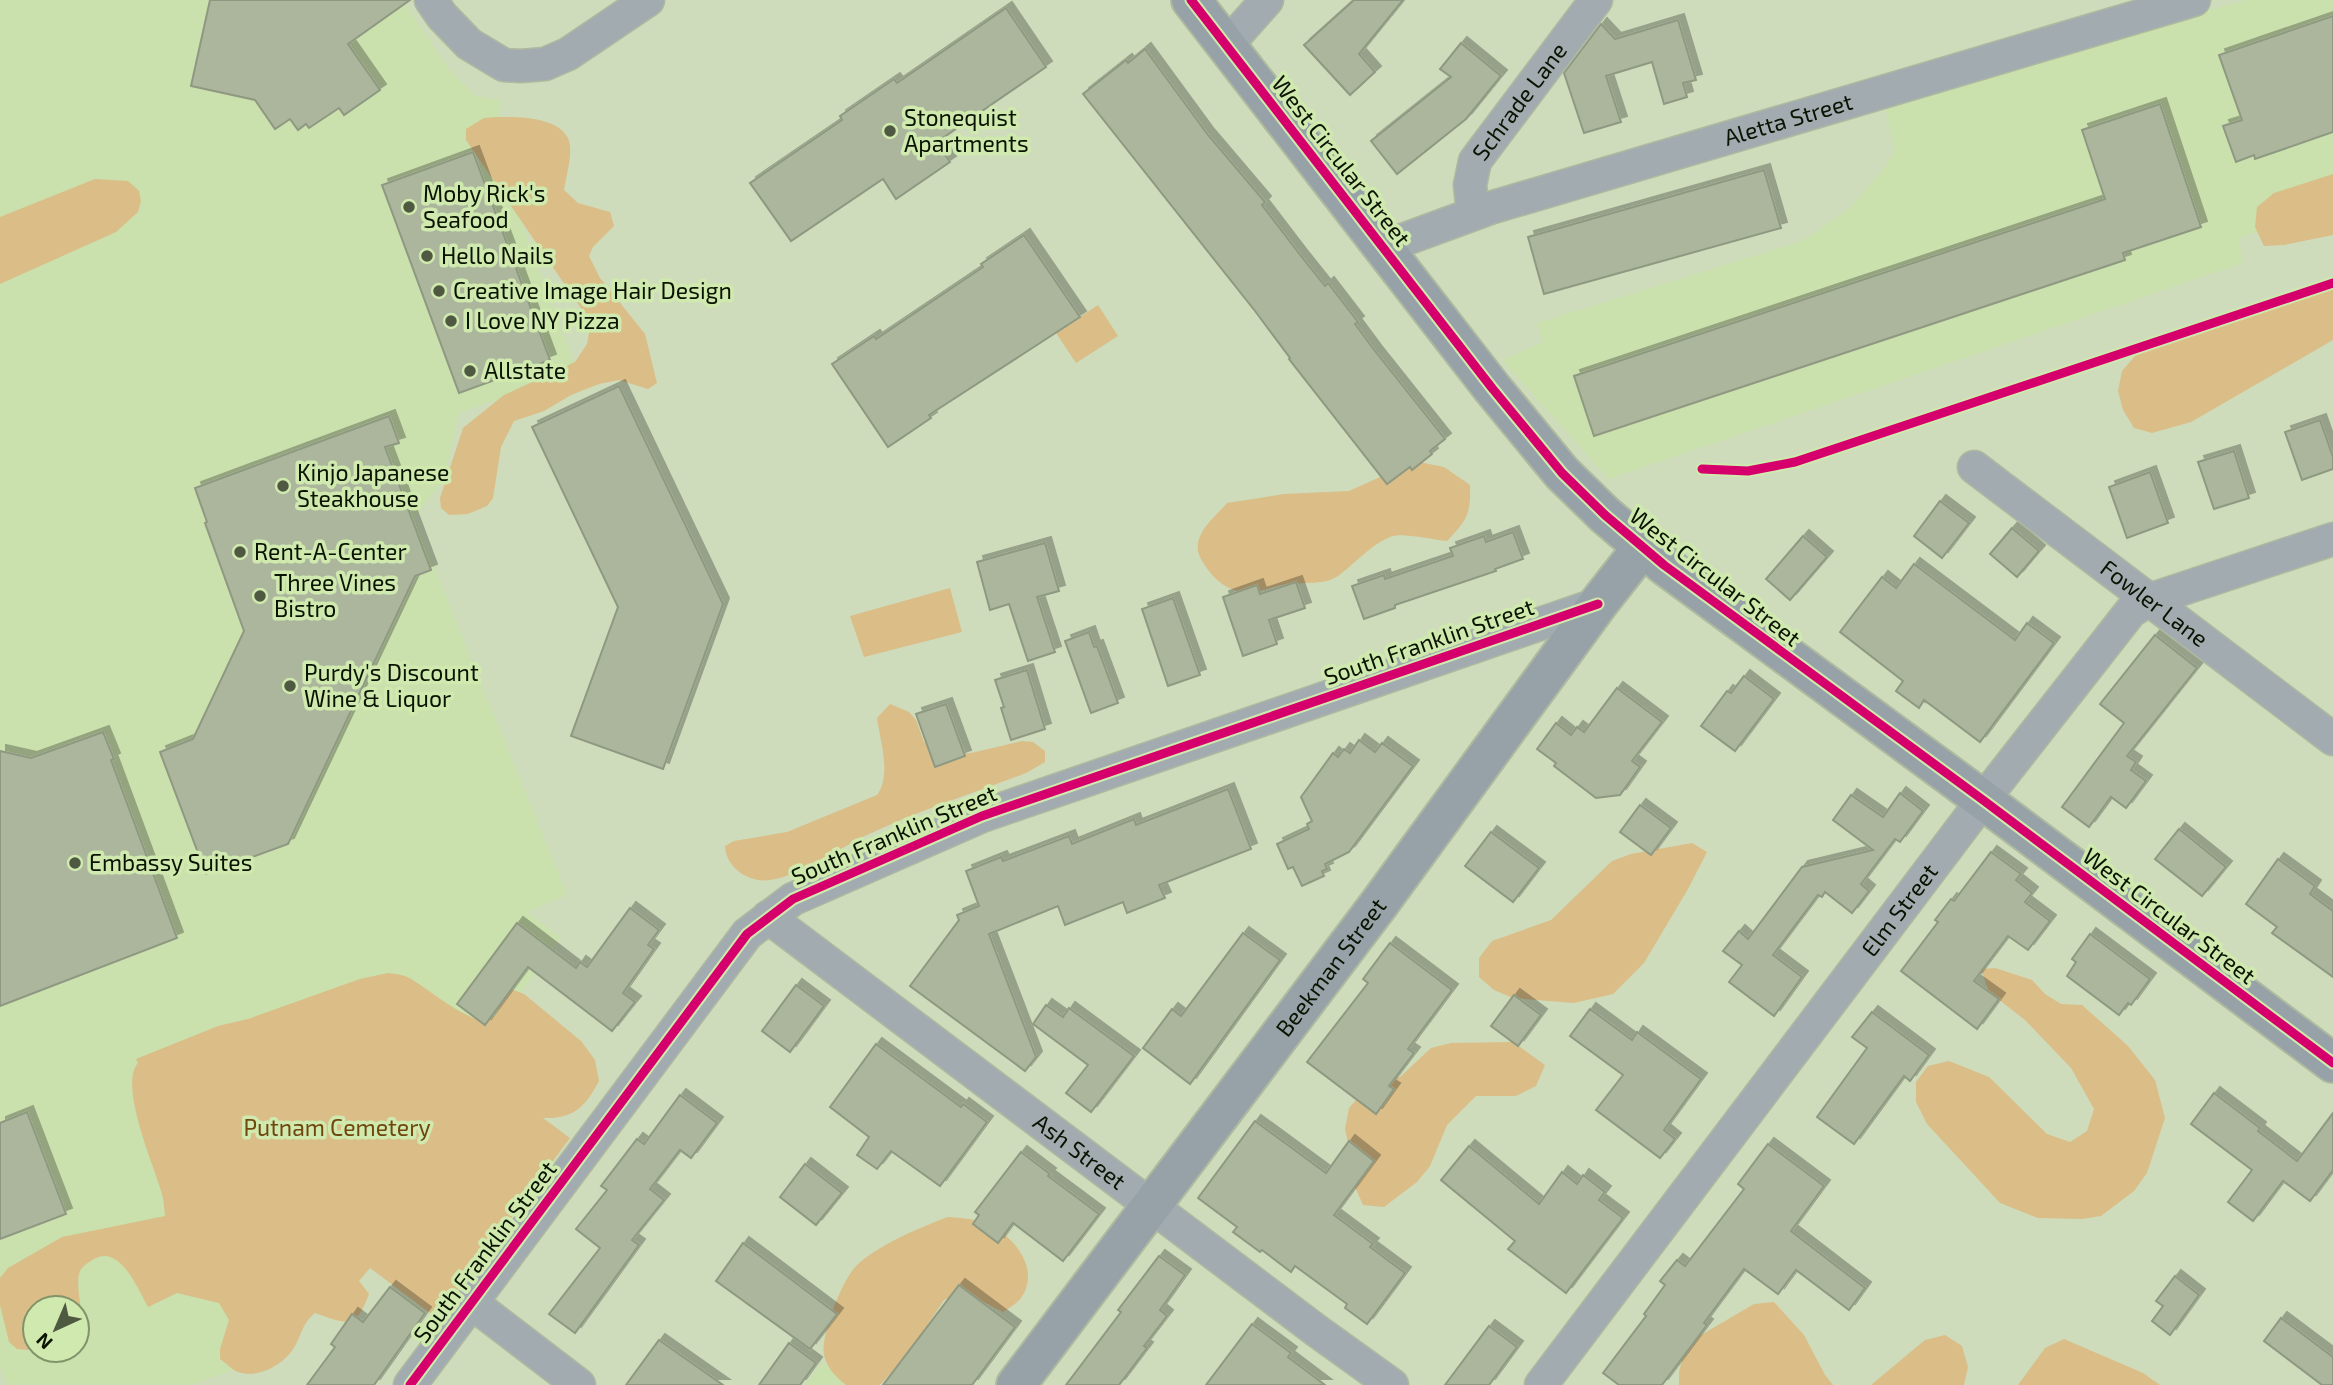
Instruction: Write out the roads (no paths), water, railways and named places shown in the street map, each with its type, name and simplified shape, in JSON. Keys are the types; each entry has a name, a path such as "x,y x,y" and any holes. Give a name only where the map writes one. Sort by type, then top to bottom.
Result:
{"street":[{"path":"432,0 442,16 469,44 504,65 545,64 568,54 648,0"},
{"name":"West Circular Street","path":"1191,0 1492,388 1562,473 1642,548 2333,1063"},
{"path":"1227,45 1266,0"},
{"name":"Schrade Lane","path":"1473,214 1470,185 1475,161 1596,0"},
{"name":"Aletta Street","path":"1384,247 1473,214 2135,8 2194,0"},
{"name":"Fowler Lane","path":"1974,467 2333,739"},
{"name":"Elm Street","path":"1542,1385 1983,800 2130,611 2149,600 2333,538"},
{"name":"Beekman Street","path":"1016,1385 1379,904 1598,604 1642,548"},
{"name":"South Franklin Street","path":"410,1385 747,934 793,899 982,816 1598,604"},
{"name":"Ash Street","path":"768,917 1392,1385"},
{"path":"471,1303 579,1385"}],"place":[{"name":"Stonequist Apartments","path":"890,131"},
{"name":"Moby Rick's Seafood","path":"409,207"},
{"name":"Hello Nails","path":"427,256"},
{"name":"Creative Image Hair Design","path":"439,291"},
{"name":"I Love NY Pizza","path":"451,321"},
{"name":"Allstate","path":"470,371"},
{"name":"Kinjo Japanese Steakhouse","path":"283,486"},
{"name":"Rent-A-Center","path":"240,552"},
{"name":"Three Vines Bistro","path":"260,596"},
{"name":"Purdy's Discount Wine & Liquor","path":"290,686"},
{"name":"Embassy Suites","path":"75,863"}],"park label":[{"name":"Putnam Cemetery","path":"337,1128"}]}
